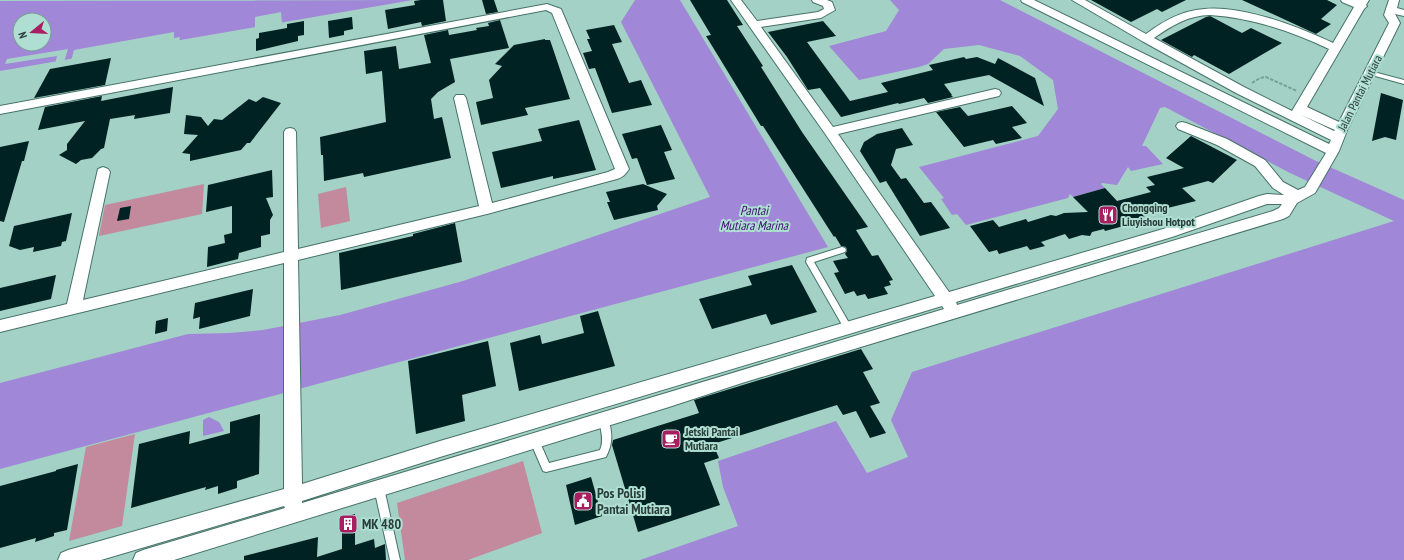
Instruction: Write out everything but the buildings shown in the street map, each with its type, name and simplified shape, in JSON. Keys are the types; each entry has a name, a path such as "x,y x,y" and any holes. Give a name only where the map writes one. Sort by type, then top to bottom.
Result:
{"street":[{"path":"736,0 830,132 954,312"},
{"path":"754,25 821,15 830,10 828,4 817,0"},
{"path":"1026,0 1338,138"},
{"path":"1077,0 1240,90 1297,113"},
{"path":"1338,138 1294,121 1297,113 1335,48 1363,3 1346,0"},
{"path":"1392,4 1404,14"},
{"name":"Jalan Pantai Mutiara","path":"143,560 292,516 742,376 1278,215 1284,212 1295,198 1310,190 1325,164 1370,74 1399,22 1389,15 1392,4"},
{"path":"0,110 534,8 551,7 557,11 562,22 601,121 620,163 621,171 612,176 487,208 0,326"},
{"path":"1146,39 1172,21 1192,14 1204,12 1242,15 1287,26 1335,48"},
{"path":"830,132 995,93"},
{"path":"460,98 487,208"},
{"path":"1182,126 1222,142 1260,163 1278,185 1295,198"},
{"path":"290,132 292,516"},
{"path":"74,307 102,172"},
{"path":"68,560 293,495 440,449 1167,233 1259,201 1267,199 1295,198"}],"lane":[{"path":"1370,74 1404,82"},
{"path":"842,250 810,260 810,262 848,328"},
{"path":"535,441 546,468 603,454 607,447 608,438 604,420"},
{"path":"379,488 395,560"}],"path":[{"path":"1240,90 1263,77 1308,96"}],"shaded area":[{"path":"204,184 202,214 99,236 105,205"},
{"path":"346,187 350,221 321,228 318,194"},
{"path":"135,434 122,526 69,541 86,447"},
{"path":"523,461 542,533 468,560 405,560 397,503"}],"water":[{"path":"413,0 0,71 0,1"},
{"name":"Pantai Mutiara Marina","path":"635,0 680,0 828,247 0,469 0,383 188,334 230,333 263,330 340,315 463,281 710,197 621,22"},
{"path":"890,0 1000,0 1314,160 1404,200 1404,560 640,560 738,526 723,487 718,461 836,421 867,473 908,457 891,420 912,372 1394,221 1290,173 1165,107 1160,108 1142,146 1146,146 1163,164 1131,171 1128,167 1117,185 1102,183 1101,184 1105,188 1073,197 1070,194 1068,198 966,225 957,214 952,215 941,199 944,198 919,167 1038,136 1058,109 1053,80 1020,56 979,45 944,49 928,64 859,80 829,46 886,31 899,10"},
{"path":"209,417 219,422 224,431 203,436 203,420"}],"pier":[{"path":"281,12 282,24 255,28 255,17"},
{"path":"174,32 174,38 180,37 179,42 71,61 74,50"},
{"path":"68,49 64,62 55,64 57,56 5,64 7,59"}],"place":[{"name":"Chongqing Liuyishou Hotpot","path":"1108,215"},
{"name":"Jetski Pantai Mutiara","path":"671,439"},
{"name":"Pos Polisi Pantai Mutiara","path":"583,501"},
{"name":"MK 480","path":"348,524"}]}
